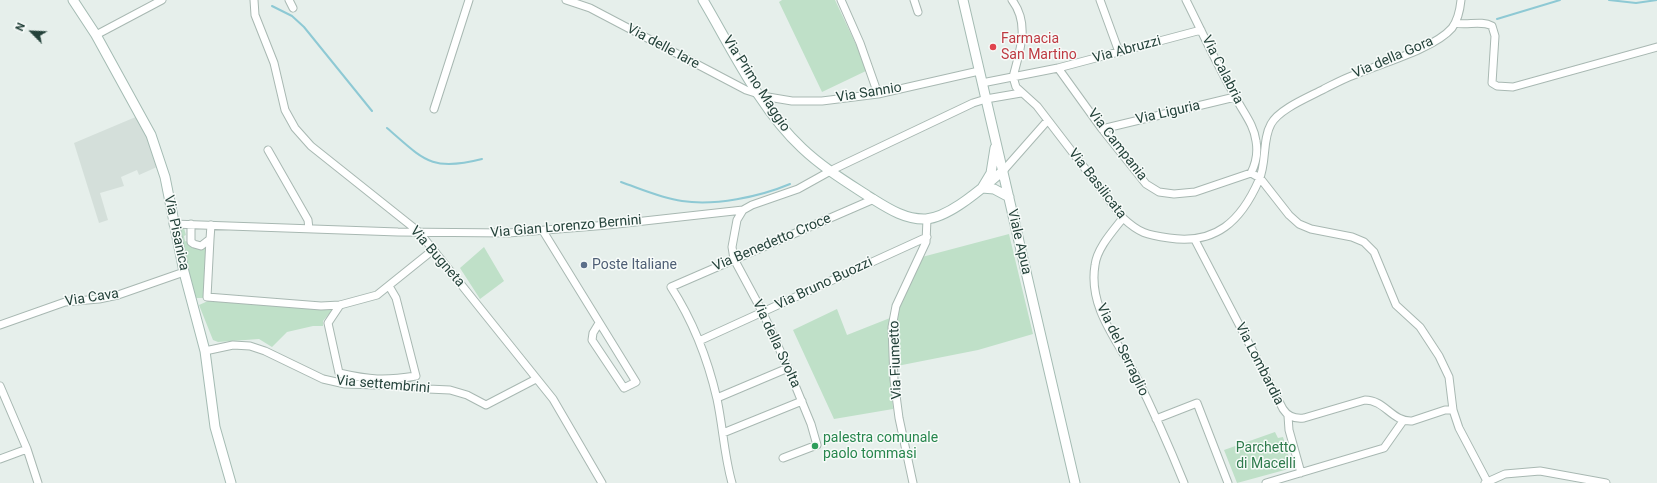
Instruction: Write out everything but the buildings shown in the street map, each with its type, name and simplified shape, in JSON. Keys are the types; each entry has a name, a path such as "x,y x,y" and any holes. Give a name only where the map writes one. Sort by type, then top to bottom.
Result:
{"street":[{"name":"Via Pisanica","path":"73,0 96,35 151,135 165,177 173,224 184,272 205,351 215,427 231,483"},
{"path":"96,35 162,0"},
{"name":"Via Bugneta","path":"254,0 257,23 274,63 285,110 292,124 311,146 419,232 553,399 602,483"},
{"path":"289,0 293,8"},
{"path":"434,109 469,0"},
{"name":"Via delle Iare","path":"566,0 590,8 746,90 758,93"},
{"name":"Via Primo Maggio","path":"703,0 758,93 786,132 801,148 830,172 903,216 927,219 944,213 982,188 1003,171"},
{"path":"841,0 860,43 878,94"},
{"path":"914,0 918,12"},
{"name":"Viale Apua","path":"963,0 1074,483"},
{"path":"1012,0 1020,13 1023,28 1013,77"},
{"path":"1100,0 1120,52"},
{"name":"Via Calabria","path":"1186,0 1235,97 1250,123 1256,140 1255,164 1251,173"},
{"path":"1461,0 1455,24 1485,23 1492,26 1495,36 1492,82 1497,86 1506,88 1533,82 1577,68 1657,47"},
{"name":"Via della Gora","path":"1260,178 1266,140 1271,123 1284,111 1352,75 1427,46 1449,31 1455,24"},
{"name":"Via Abruzzi","path":"982,83 1058,68 1201,30"},
{"name":"Via Campania","path":"1058,68 1102,129 1146,184 1159,192 1174,194 1195,192 1251,173"},
{"name":"Via Sannio","path":"758,93 771,98 804,102 878,94 979,71"},
{"name":"Via Basilicata","path":"1013,77 1016,87 1037,106 1123,218 1145,234 1180,240 1195,240 1213,234 1232,222 1249,198 1260,178"},
{"path":"743,210 752,204 798,189 973,103 986,99 1021,93"},
{"name":"Via Liguria","path":"1102,129 1235,97"},
{"path":"1003,171 1048,120"},
{"path":"1256,140 1266,140"},
{"path":"996,143 990,173 982,188 994,189 1009,197"},
{"path":"268,150 308,220 309,229"},
{"path":"1251,173 1260,178 1289,215 1299,224 1311,229 1352,237 1364,242 1374,252 1396,305 1420,327 1439,356 1449,377 1453,410 1459,428 1487,483 1505,474 1540,471 1606,483"},
{"name":"Via Benedetto Croce","path":"699,340 671,287 734,258 874,199"},
{"name":"Via Gian Lorenzo Bernini","path":"173,224 479,234 543,231 743,210"},
{"name":"Via della Svolta","path":"743,210 737,220 734,232 732,247 734,258 763,313 788,368 802,401 817,445 783,458"},
{"name":"Via del Serraglio","path":"1123,218 1097,258 1094,271 1099,306 1107,325 1135,374 1184,483"},
{"name":"Via Fiumetto","path":"914,483 910,475 897,403 894,380 892,327 896,306 927,237 927,219"},
{"path":"191,224 190,238 194,244 201,246 210,240"},
{"path":"211,225 207,297 321,306 340,305 377,295 433,250"},
{"path":"543,231 600,323 636,382 624,388 592,340 593,333 600,323"},
{"name":"Via Bruno Buozzi","path":"699,340 763,313 927,237"},
{"name":"Via Lombardia","path":"1195,240 1288,416 1299,419 1356,402 1370,400 1380,403 1398,419 1403,421"},
{"name":"Via Cava","path":"0,325 65,302 99,299 118,295 184,272"},
{"path":"340,305 328,323 339,373 370,380 416,376 396,298 389,286"},
{"path":"699,340 706,356 717,398 726,462 732,483"},
{"name":"Via settembrini","path":"205,351 233,345 250,346 266,351 323,379 345,384 410,386 450,390 467,395 486,405 536,379"},
{"path":"717,398 788,368"},
{"path":"0,386 27,449 38,483"},
{"path":"723,434 802,401"},
{"path":"1156,419 1196,403 1228,483"},
{"path":"1266,483 1384,448 1403,421 1412,422 1445,410 1453,410"},
{"path":"1288,416 1289,430 1301,473"},
{"path":"0,458 27,449"}],"shaded area":[{"path":"138,116 147,134 157,167 139,175 137,170 121,177 124,186 100,193 108,220 99,223 74,143"}],"green space":[{"path":"782,0 835,0 868,70 822,92 779,2"},
{"path":"182,228 184,228 186,235 184,236 185,241 202,248 206,247 204,298 196,298 191,283 182,251 180,233"},
{"path":"1009,234 1033,334 978,350 897,366 895,323 901,301 922,257"},
{"path":"484,247 504,281 480,299 460,268"},
{"path":"208,301 316,309 334,308 323,321 323,326 313,326 287,332 272,347 259,339 218,342 213,340 199,305"},
{"path":"837,309 847,335 890,318 889,342 893,409 834,419 793,330"},
{"name":"Parchetto di Macelli","path":"1275,432 1278,438 1283,437 1292,468 1237,483 1224,450"}],"waterway":[{"path":"1497,19 1560,0"},
{"path":"1609,0 1636,3 1657,0"},
{"path":"272,6 292,16 304,27 372,111"},
{"path":"387,128 410,148 429,160 451,164 465,163 482,159"},
{"path":"621,182 666,198 695,202 737,199 765,193 790,184"}],"place":[{"name":"Farmacia San Martino","path":"993,47"},
{"name":"Poste Italiane","path":"584,265"},
{"name":"palestra comunale paolo tommasi","path":"815,446"}]}
